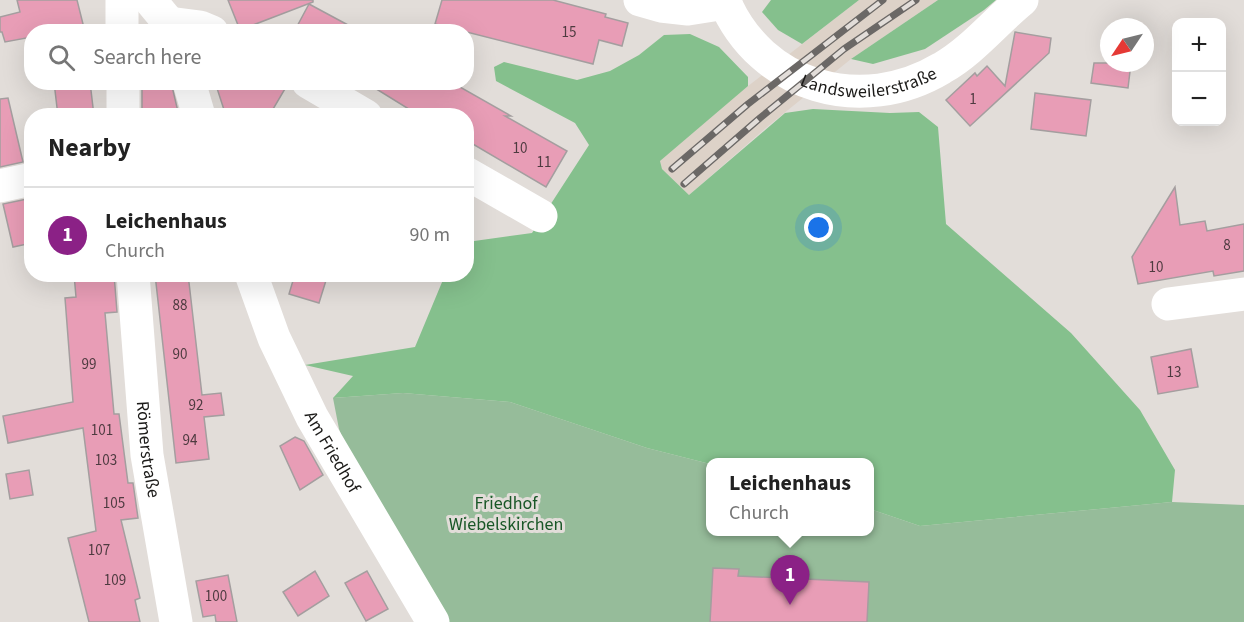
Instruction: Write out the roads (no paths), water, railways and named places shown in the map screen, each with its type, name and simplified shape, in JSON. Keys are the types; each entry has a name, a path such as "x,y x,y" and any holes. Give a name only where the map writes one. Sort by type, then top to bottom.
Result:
{"street":[{"path":"122,0 122,24"},
{"path":"640,0 661,6 688,9 725,2"},
{"name":"Landsweilerstraße","path":"725,2 746,38 776,66 811,84 860,92 884,91 907,85 941,69 960,57 1022,0"},
{"path":"164,18 188,24"},
{"path":"123,90 123,108"},
{"path":"191,90 197,108"},
{"path":"322,90 352,108"},
{"path":"474,178 541,216"},
{"path":"0,186 24,181"},
{"name":"Römerstraße","path":"134,282 147,455 176,622"},
{"name":"Am Friedhof","path":"254,282 274,338 312,417 433,622"},
{"path":"1168,304 1244,294"}],"railway":[{"path":"672,169 748,104 883,0"},
{"path":"684,184 844,49 916,0"}],"place":[{"name":"Leichenhaus","path":"790,605"}],"park label":[{"name":"Friedhof Wiebelskirchen","path":"506,513"}]}
